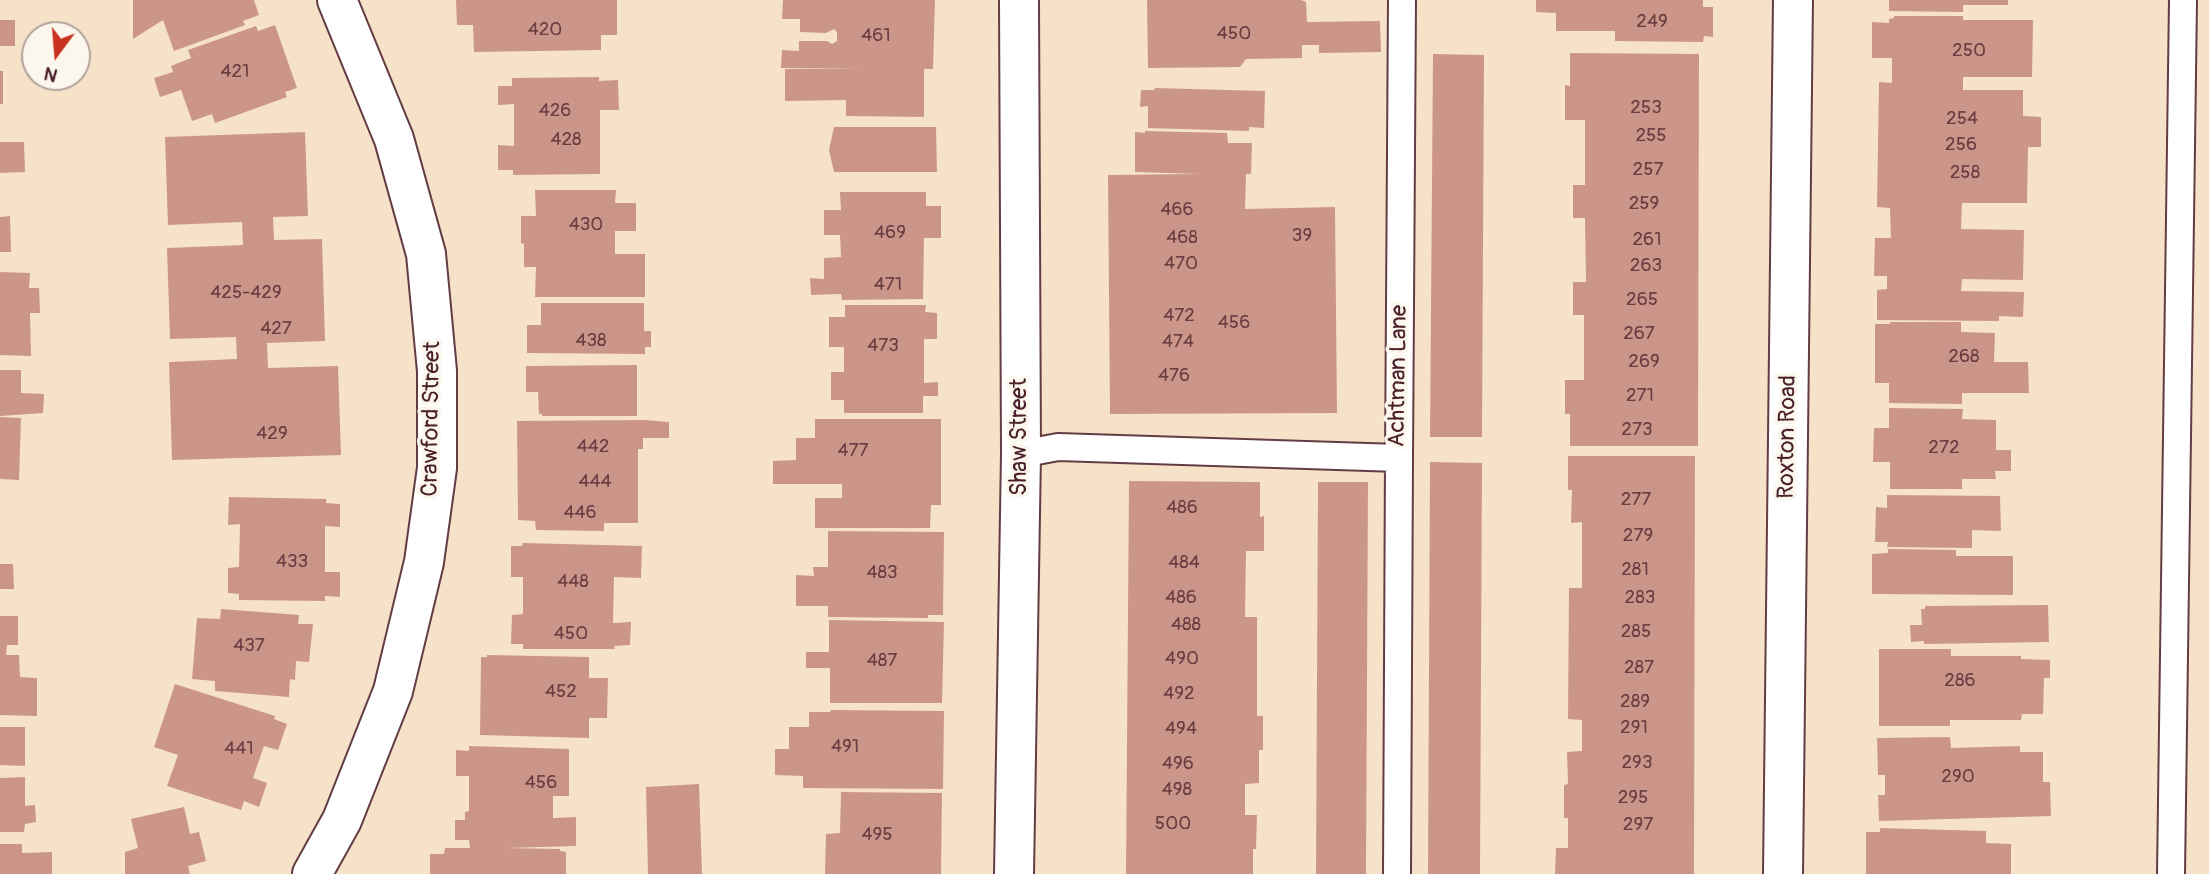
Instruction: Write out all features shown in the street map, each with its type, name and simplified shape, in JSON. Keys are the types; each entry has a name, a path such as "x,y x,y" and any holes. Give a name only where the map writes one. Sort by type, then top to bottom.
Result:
{"street":[{"name":"Crawford Street","path":"312,874 342,820 393,691 424,562 437,468 438,371 426,254 394,139 337,0"},
{"name":"Shaw Street","path":"1014,874 1021,454 1018,0"},
{"name":"Roxton Road","path":"1783,874 1793,0"}],"lane":[{"name":"Achtman Lane","path":"1021,454 1058,447 1399,457 1402,0"},
{"path":"2171,874 2183,0"},
{"path":"1397,874 1399,457"}],"building":[{"path":"133,0 254,0 259,15 243,21 245,25 174,51 163,20 133,39"},
{"path":"456,0 617,0 617,35 601,35 601,50 474,52 473,25 457,25"},
{"path":"783,0 935,0 933,69 924,69 924,117 846,116 846,100 785,101 785,69 866,69 781,68 782,50 799,51 799,41 827,41 832,44 837,41 837,32 834,29 826,33 800,32 800,19 782,19"},
{"path":"1147,0 1301,0 1306,2 1307,22 1380,21 1381,52 1319,53 1319,45 1302,45 1302,58 1246,59 1240,67 1148,68"},
{"path":"1536,0 1703,0 1703,7 1713,7 1713,37 1704,36 1703,42 1615,41 1615,31 1556,31 1556,13 1536,12"},
{"path":"1889,0 2008,0 2008,5 1963,5 1963,12 1889,11"},
{"path":"1894,16 2033,20 2032,77 1963,77 1963,90 2023,90 2023,116 2041,117 2041,147 2028,147 2027,203 1962,203 1961,229 2024,230 2023,280 1962,279 1961,291 2024,292 2023,317 1999,316 1999,321 1877,320 1877,290 1887,289 1887,276 1874,276 1875,238 1891,238 1890,208 1877,207 1879,82 1892,83 1892,58 1872,58 1872,22 1889,23 1889,19"},
{"path":"0,20 15,20 15,46 0,46"},
{"path":"275,25 297,88 285,92 287,97 215,123 212,114 192,121 181,90 160,97 154,78 173,72 171,66 191,58 188,50 256,26 258,31"},
{"path":"1570,53 1699,54 1698,446 1570,446 1570,414 1565,414 1565,380 1584,380 1584,315 1573,315 1573,282 1586,282 1585,218 1573,218 1573,185 1585,185 1585,120 1565,120 1565,85 1570,86"},
{"path":"1433,54 1484,55 1482,437 1430,437"},
{"path":"0,71 3,71 3,104 0,104"},
{"path":"599,77 599,81 618,80 619,110 600,110 600,174 513,175 513,170 498,170 498,145 514,146 514,104 498,105 498,86 512,86 512,78"},
{"path":"1155,88 1265,91 1264,128 1249,127 1249,131 1148,128 1148,106 1140,107 1141,90"},
{"path":"834,127 936,127 937,172 834,172 829,150"},
{"path":"305,132 308,216 273,217 274,240 322,239 325,341 267,343 268,368 338,366 341,455 172,460 169,362 237,359 236,337 170,339 167,248 243,245 242,222 168,225 165,137"},
{"path":"1135,132 1227,133 1228,143 1252,143 1251,174 1246,174 1245,209 1335,207 1337,413 1110,414 1108,175 1200,174 1135,172"},
{"path":"0,142 24,142 25,172 0,173"},
{"path":"535,190 616,190 615,203 636,203 636,231 615,231 615,254 645,254 645,297 535,297 536,267 524,267 521,216 536,216"},
{"path":"840,192 926,192 926,206 941,206 941,238 924,238 923,299 842,300 841,294 811,295 810,278 824,279 824,258 841,257 840,235 824,235 824,210 841,210"},
{"path":"10,216 11,252 0,252 0,217"},
{"path":"0,272 30,273 29,288 39,288 40,313 30,313 31,356 0,355"},
{"path":"541,303 644,303 644,331 651,331 651,347 645,347 645,354 527,353 527,325 541,325"},
{"path":"845,305 926,305 925,312 937,313 937,339 924,339 924,383 938,382 938,396 923,396 923,413 844,413 844,400 831,400 831,372 844,372 844,347 829,347 829,317 845,317"},
{"path":"1961,322 1961,332 1995,333 1994,362 2028,362 2029,393 1962,393 1962,404 1889,403 1889,383 1875,383 1875,324"},
{"path":"637,365 637,416 542,416 539,414 538,392 526,392 526,366"},
{"path":"0,370 21,370 21,393 44,394 43,413 0,416"},
{"path":"1889,408 1963,409 1962,419 1996,420 1996,450 2011,450 2011,471 1995,471 1996,479 1962,479 1962,489 1890,489 1890,462 1873,462 1874,428 1889,428"},
{"path":"0,417 21,418 19,480 0,479"},
{"path":"815,419 941,419 941,505 931,505 930,528 815,528 815,498 842,498 842,484 773,484 773,461 796,460 796,438 815,438"},
{"path":"517,421 669,422 669,438 643,438 643,449 638,449 638,523 604,523 604,531 536,530 535,521 518,520"},
{"path":"1568,456 1695,456 1694,874 1555,874 1556,848 1568,848 1568,818 1564,818 1564,785 1568,784 1567,752 1582,751 1582,720 1568,719 1569,588 1582,588 1582,522 1571,523 1572,490 1568,490"},
{"path":"1430,462 1482,463 1480,874 1428,874"},
{"path":"1129,481 1260,482 1264,551 1246,551 1245,617 1257,617 1257,716 1263,716 1259,783 1245,784 1245,815 1257,815 1253,874 1126,874"},
{"path":"1318,482 1368,482 1366,874 1316,874"},
{"path":"1887,495 2000,496 2001,531 1972,530 1972,548 1887,547 1888,542 1875,542 1876,507 1887,508"},
{"path":"229,497 326,499 326,503 340,504 340,527 325,526 325,572 340,572 340,597 325,596 325,601 239,600 239,594 228,593 228,568 239,567 240,524 228,525"},
{"path":"828,531 944,532 943,615 928,615 928,618 828,617 828,606 796,606 796,575 814,576 813,567 828,567"},
{"path":"523,543 642,546 641,578 614,577 613,623 631,622 630,645 614,646 615,649 523,649 523,644 511,644 512,615 523,614 523,577 511,577 511,546 522,546"},
{"path":"1888,549 1956,550 1956,556 2013,556 2013,595 1872,594 1872,554 1888,553"},
{"path":"0,564 13,564 14,589 0,589"},
{"path":"2048,605 2049,642 1911,642 1910,625 1922,625 1921,609 1925,609 1925,606"},
{"path":"221,609 299,615 298,624 313,624 309,662 296,661 295,680 290,679 289,697 215,691 215,681 192,679 197,618 220,619"},
{"path":"0,616 18,616 18,645 7,645 6,655 19,655 20,677 37,678 37,716 0,715"},
{"path":"829,620 944,622 942,703 830,703 830,668 806,668 806,652 829,652"},
{"path":"1879,649 1951,649 1951,656 2021,656 2021,659 2050,660 2050,678 2044,678 2043,714 2022,714 2021,720 1950,720 1950,726 1879,726"},
{"path":"481,657 589,657 589,678 608,678 607,718 589,718 589,738 480,735"},
{"path":"175,684 275,716 274,719 287,724 278,750 264,746 253,778 267,783 259,807 244,801 241,810 167,786 178,755 154,747"},
{"path":"944,711 943,789 803,788 803,776 775,775 775,749 789,749 789,727 809,727 809,712"},
{"path":"0,727 25,727 25,766 0,765"},
{"path":"1950,737 1951,748 2020,746 2020,752 2043,752 2043,782 2050,782 2051,816 1879,821 1878,795 1885,795 1885,775 1878,775 1877,738"},
{"path":"469,746 569,749 569,796 553,796 553,818 576,817 576,846 506,848 560,849 566,852 566,874 430,874 430,854 444,854 445,848 470,848 469,840 455,840 455,820 465,820 465,812 469,811 469,776 456,776 456,750 469,751"},
{"path":"25,777 25,806 35,805 36,822 25,824 24,832 0,832 0,778"},
{"path":"699,784 702,874 648,874 646,787"},
{"path":"841,792 942,793 941,874 825,874 826,834 840,833"},
{"path":"184,807 190,834 199,832 206,861 188,866 190,874 125,874 125,852 138,848 131,819"},
{"path":"1880,828 1986,831 1986,843 2011,844 2011,874 1866,874 1866,832 1880,832"},
{"path":"0,844 22,844 22,853 52,852 52,874 0,874"}]}
